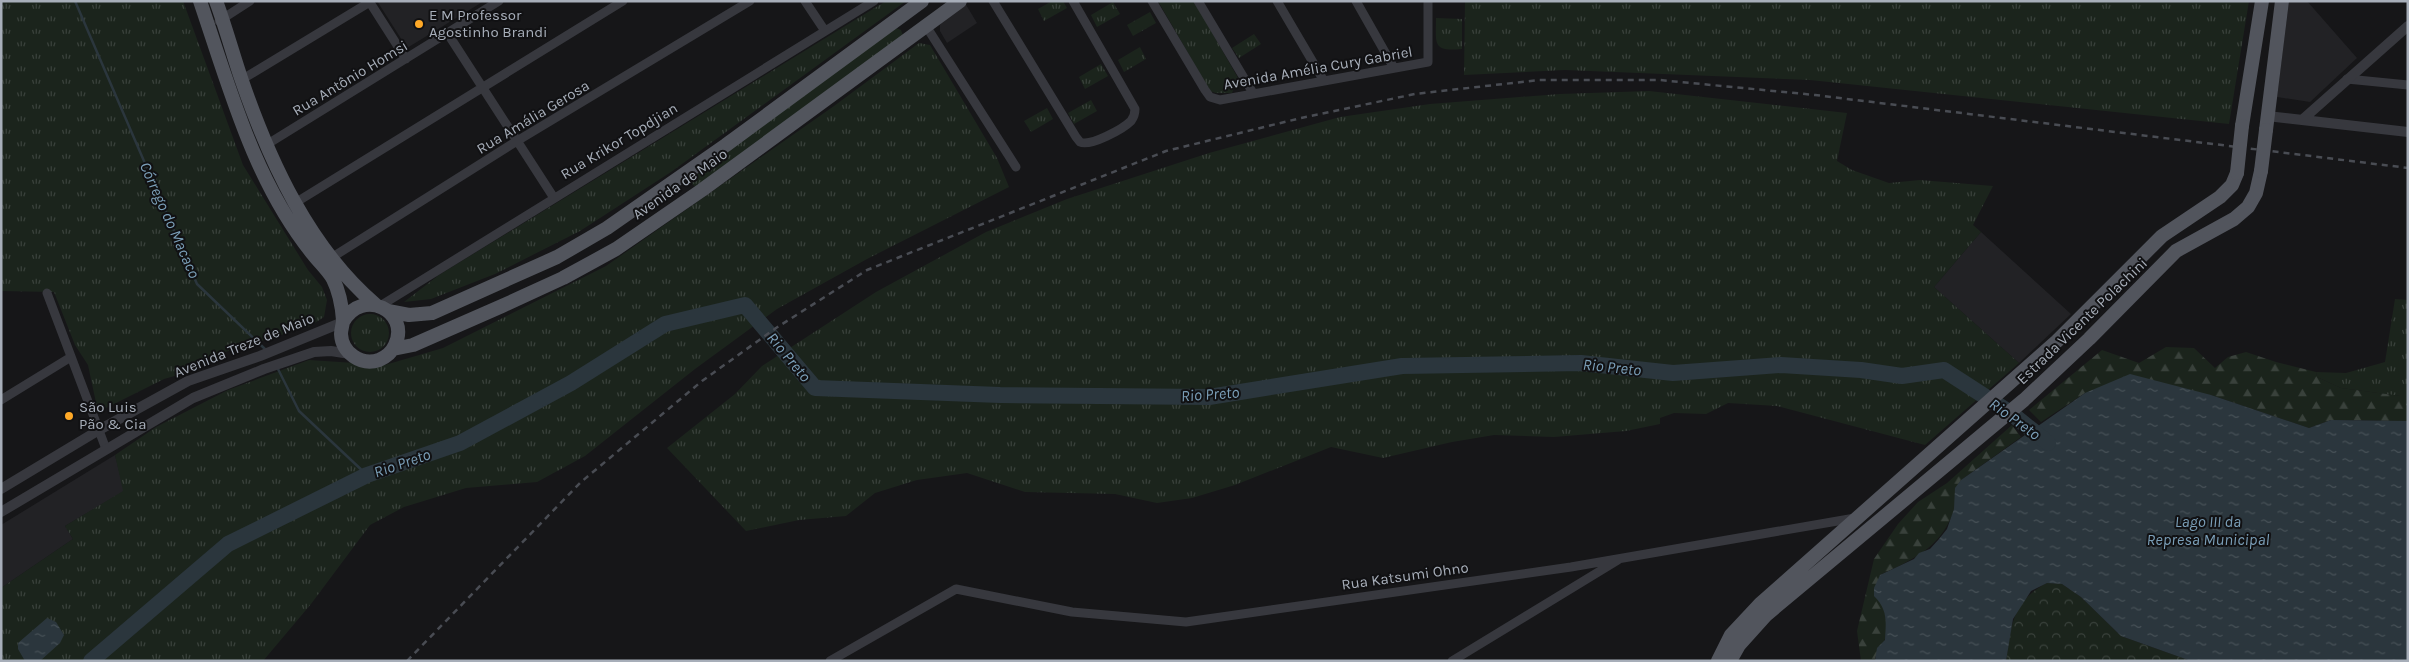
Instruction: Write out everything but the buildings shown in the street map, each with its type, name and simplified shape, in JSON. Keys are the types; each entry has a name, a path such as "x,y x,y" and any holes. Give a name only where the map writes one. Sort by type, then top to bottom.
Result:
{"main road":[{"path":"200,1 254,153 284,211 308,249 332,278 340,299 343,322 341,336 350,354 369,362 383,358 393,349 398,329 393,316 359,291 331,258 295,203 266,145 241,80 216,1"},
{"path":"924,1 922,12 926,26"},
{"name":"Avenida de Maio","path":"381,307 409,315 432,313 557,257 607,228 726,146 924,1"},
{"name":"Avenida de Maio","path":"393,349 413,345 502,306 563,278 616,249 702,190 960,1"},
{"name":"Estrada Vicente Polachini","path":"1718,661 1731,635 1744,620 2057,341 2156,242 2220,197 2232,185 2237,173 2242,126 2262,1"},
{"name":"Estrada Vicente Polachini","path":"1730,661 1739,645 1766,615 2024,400 2089,339 2176,251 2234,220 2248,207 2256,193 2261,171 2282,1"},
{"path":"895,21 914,35"},
{"path":"343,322 349,312 359,306 381,307"}],"street":[{"path":"209,30 222,18 250,1"},
{"path":"295,203 623,1"},
{"name":"Rua Amália Gerosa","path":"331,258 517,141 750,1"},
{"path":"806,1 825,31"},
{"name":"Rua Krikor Topdjian","path":"381,307 874,1"},
{"path":"993,1 1080,142 1090,144 1126,125 1134,116 1134,104 1073,1"},
{"name":"Avenida Amélia Cury Gabriel","path":"1152,1 1205,90 1214,99 1253,94 1428,62 1428,1"},
{"path":"1198,1 1253,94"},
{"path":"1277,1 1324,81"},
{"path":"1356,1 1394,68"},
{"path":"241,80 370,2 406,59"},
{"name":"Rua Antônio Homsi","path":"266,145 497,2"},
{"path":"926,26 1016,167"},
{"path":"2302,120 2408,26"},
{"path":"448,34 554,198"},
{"path":"1235,97 1240,88 1241,74"},
{"path":"2348,79 2408,85"},
{"path":"2267,123 2302,120 2408,132"},
{"path":"47,293 106,449"},
{"name":"Avenida Treze de Maio","path":"1,489 99,430 188,381 260,356 343,322"},
{"name":"Avenida Treze de Maio","path":"1,512 194,398 314,352 330,351 350,354"},
{"path":"2,399 72,357"},
{"name":"Rua Katsumi Ohno","path":"830,661 956,588 1072,612 1186,622 1571,567 1624,556 1857,518"},
{"path":"1452,661 1624,556"}],"shaded area":[{"name":"E M Professor Agostinho Brandi","path":"377,1 484,1 407,48"},
{"path":"2289,1 2307,1 2357,58 2310,102 2277,97"},
{"path":"965,3 977,23 947,43 940,31 940,25 945,15"},
{"path":"1981,232 2071,314 2019,363 1934,287"},
{"path":"115,455 124,491 65,526 73,539 1,588 1,525"}],"green space":[{"path":"1,1 183,1 243,165 308,270 322,287 327,300 324,317 310,326 212,356 178,375 164,379 98,412 88,365 75,345 54,292 1,291"},
{"path":"886,1 906,1 671,172 580,231 495,274 431,299 404,302 439,275"},
{"path":"1052,1 1063,1 1067,8 1044,21 1038,9"},
{"path":"1158,1 1194,1 1238,78 1232,93 1210,91"},
{"path":"1465,1 2249,1 2229,124 1810,80 1565,70 1464,75"},
{"path":"1113,2 1120,14 1097,27 1091,15"},
{"path":"1150,12 1156,23 1133,36 1127,25"},
{"path":"1436,18 1462,19 1462,49 1445,49 1438,44 1436,40"},
{"path":"896,28 901,30 903,36 697,188 688,181"},
{"path":"1254,34 1261,44 1239,58 1232,48"},
{"path":"919,43 930,45 997,158 1009,187 867,259 777,309 695,369 585,456 537,482 466,488 404,507 370,525 311,604 263,661 1,661 1,588 73,539 65,526 123,491 115,455 156,427 228,390 309,360 385,365 443,348 606,266 834,106"},
{"path":"1140,47 1146,59 1124,72 1118,60"},
{"path":"1101,64 1108,76 1085,89 1079,77"},
{"path":"1649,91 1847,113 1837,161 1852,170 1889,183 1920,180 1993,186 1973,225 1981,232 1934,287 2019,363 1925,445 1777,406 1728,403 1706,414 1674,413 1660,418 1660,424 1626,431 1554,437 1494,435 1452,442 1383,458 1331,447 1235,485 1192,498 1157,503 1115,494 1025,492 967,473 917,480 875,493 846,516 799,520 746,531 667,448 735,394 762,366 876,292 986,232 1067,199 1209,153 1340,117 1430,104 1560,94"},
{"path":"1091,100 1097,111 1074,124 1068,113"},
{"path":"1047,108 1053,119 1031,132 1024,121"},
{"path":"2395,299 2408,300 2408,408 2400,396 2341,388 2317,377 2316,372 2346,373 2385,362"},
{"path":"370,314 384,319 389,333 384,347 370,352 356,347 351,333 356,319"},
{"path":"2166,347 2194,348 2215,368 2228,357 2246,352 2316,372 2317,377 2341,388 2401,396 2408,408 2408,421 2331,420 2309,428 2211,395 2085,393 2041,422 2029,410 2102,350 2139,363"},
{"path":"2012,425 2021,437 1961,480 1956,492 1953,513 1940,536 1924,552 1880,575 1886,616 1885,639 1876,655 1875,661 1861,661 1857,631 1874,559 1898,524 1918,502 1947,483"},
{"path":"2047,583 2062,584 2081,597 2121,636 2191,661 2006,661 2015,616 2026,598"}],"water":[{"name":"Lago III da Represa Municipal","path":"2130,374 2211,395 2309,428 2331,420 2408,421 2408,661 2191,661 2121,636 2081,597 2062,584 2047,583 2031,591 2013,619 2006,661 1875,661 1877,648 1885,640 1886,621 1884,611 1874,596 1874,588 1880,575 1914,559 1919,553 1930,549 1939,539 1947,529 1954,509 1955,488 1961,480 2085,393"},
{"path":"47,618 56,622 64,635 60,643 40,661 25,661 18,649 18,643"}],"waterway":[{"name":"Córrego do Macaco","path":"75,1 197,284 266,350"},
{"name":"Rio Preto","path":"91,661 228,544 367,475 460,443 571,383 665,324 745,305 815,388 1000,395 1209,397 1402,366 1581,363 1673,373 1781,365 1861,370 1902,376 1944,370 2012,414 2048,443"},
{"name":"Córrego do Macaco","path":"277,367 299,411 367,475"}],"railway":[{"path":"407,661 581,482 702,381 776,328 867,270 1166,151 1301,118 1415,94 1539,80 1660,80 1815,95 2408,168"}],"place":[{"name":"E M Professor Agostinho Brandi","path":"419,24"},
{"name":"São Luis Pão & Cia","path":"69,416"}]}
